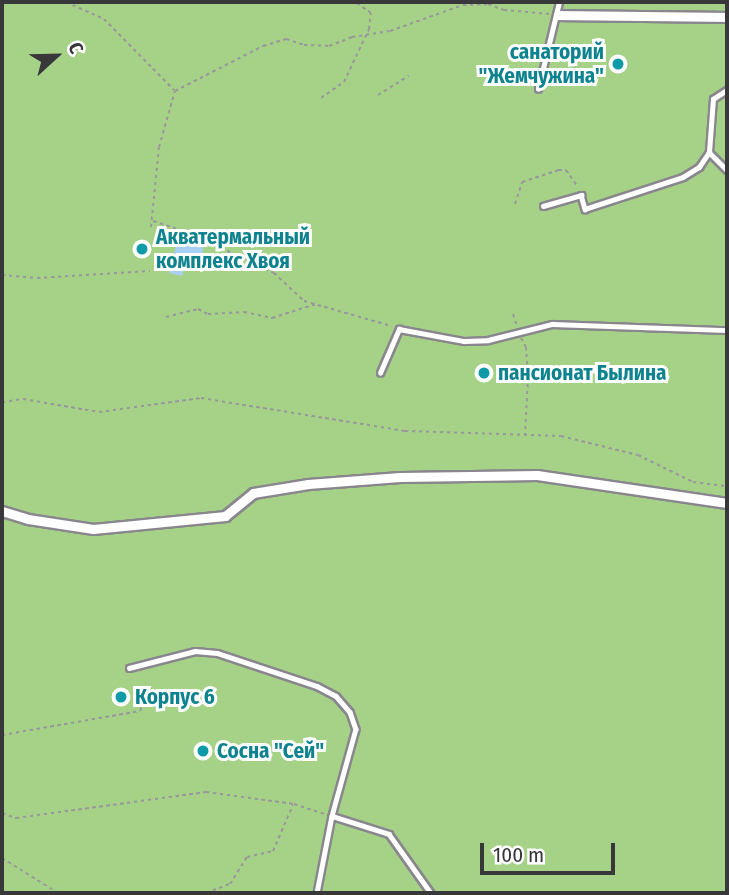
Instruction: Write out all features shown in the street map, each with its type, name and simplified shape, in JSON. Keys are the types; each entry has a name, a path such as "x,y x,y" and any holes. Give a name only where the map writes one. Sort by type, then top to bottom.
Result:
{"street":[{"path":"558,15 727,17"},
{"path":"2,511 28,519 93,529 225,516 254,493 308,484 400,477 537,475 727,503"}],"lane":[{"path":"538,89 559,2"},
{"path":"543,206 581,195 585,209 649,190 683,177 699,167 709,152 713,99 727,90"},
{"path":"709,152 727,170"},
{"path":"380,373 399,329 464,341 519,333 552,324 727,330"},
{"path":"129,668 195,651 217,653 317,686 336,696 350,712 356,730 331,816 317,893"},
{"path":"331,816 389,834 431,893"}],"path":[{"path":"2,7 6,2"},
{"path":"66,2 104,19 175,91"},
{"path":"321,98 344,82 367,35 371,13 355,2"},
{"path":"151,227 159,147 175,91 264,46 286,39 304,45 329,46 390,31 463,5 488,4 504,10 558,15"},
{"path":"378,95 409,76"},
{"path":"515,204 522,182 558,170 566,170 575,180 581,195"},
{"path":"153,218 274,274 304,301 399,329"},
{"path":"2,275 37,278 150,271"},
{"path":"166,317 198,309 208,314 244,312 272,318 317,304"},
{"path":"513,314 526,347 528,377 525,435"},
{"path":"2,402 23,400 99,412 201,398 405,431 561,436 638,455 694,482 727,486"},
{"path":"2,735 140,711 144,700"},
{"path":"2,813 16,818 206,792 294,804 331,816"},
{"path":"206,893 230,884 247,857 273,851 294,804"},
{"path":"2,858 58,893"}],"green space":[{"path":"2,2 727,2 727,893 2,893"}],"water":[{"path":"178,239 204,246 199,268 185,264 182,276 169,273"}],"place":[{"name":"санаторий \"Жемчужина\"","path":"618,64"},
{"name":"Акватермальный комплекс Хвоя","path":"142,249"},
{"name":"пансионат Былина","path":"484,373"},
{"name":"Корпус 6","path":"121,697"},
{"name":"Сосна \"Сей\"","path":"203,751"}]}
